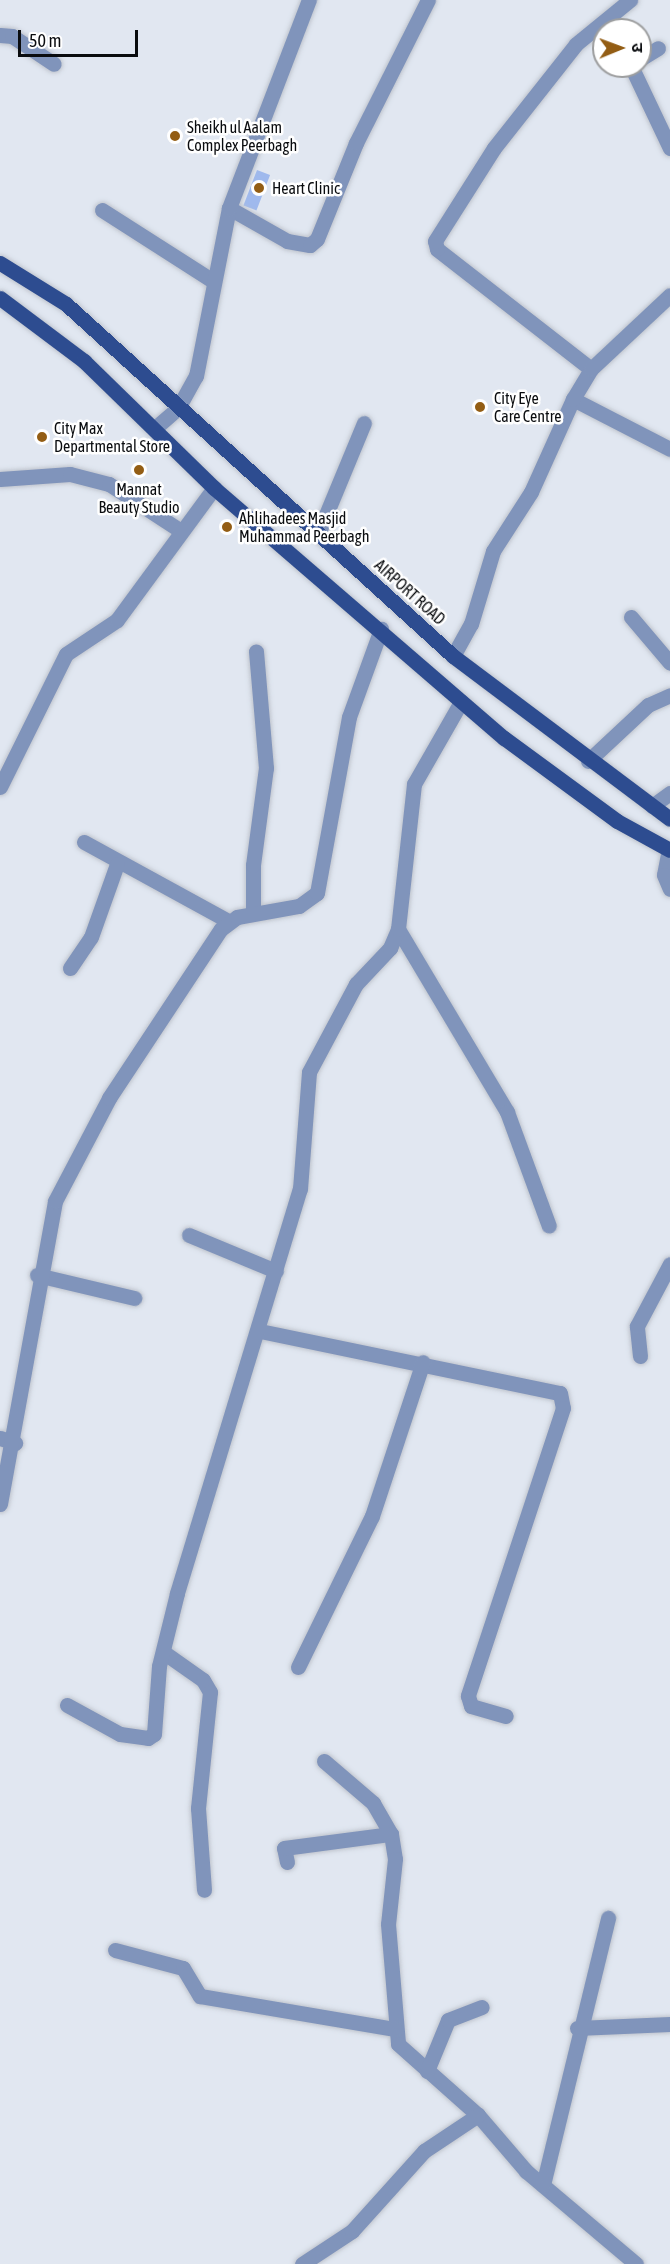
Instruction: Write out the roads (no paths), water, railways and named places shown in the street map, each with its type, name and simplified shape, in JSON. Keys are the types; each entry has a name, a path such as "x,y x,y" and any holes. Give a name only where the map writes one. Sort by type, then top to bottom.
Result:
{"main road":[{"name":"AIRPORT ROAD","path":"0,263 66,304 453,656 588,761 670,819"},
{"path":"0,298 84,361 214,488 381,629 461,702 617,821 670,849"}],"street":[{"path":"155,428 178,408 200,366 213,281 229,208 309,0"},
{"path":"229,208 287,241 310,245 317,239 356,143 428,0"},
{"path":"591,369 437,249 435,241 494,148 576,44 630,0"},
{"path":"0,35 12,36 54,64"},
{"path":"652,52 658,48"},
{"path":"637,78 670,148"},
{"path":"102,210 213,281"},
{"path":"453,656 471,624 493,551 531,492 573,399 591,369 670,296"},
{"path":"573,399 670,449"},
{"path":"318,534 364,423"},
{"path":"0,479 70,474 97,481 132,496 181,531"},
{"path":"0,787 66,654 117,620 214,488"},
{"path":"631,617 670,663"},
{"path":"0,1504 7,1447 37,1275 54,1201 79,1150 135,1057 228,921 253,913 299,906 317,893 349,717 381,629"},
{"path":"253,913 253,865 266,768 256,651"},
{"path":"588,761 648,705 670,695"},
{"path":"67,1705 98,1727 152,1738 159,1666 166,1653 177,1593 260,1331 305,1162 309,1072 357,984 390,948 398,929 414,784 461,702"},
{"path":"652,806 670,793"},
{"path":"84,842 117,864 228,921"},
{"path":"670,849 664,875 670,889"},
{"path":"70,968 91,937 117,864"},
{"path":"398,929 507,1112 549,1226"},
{"path":"189,1235 276,1271"},
{"path":"640,1356 637,1326 670,1264"},
{"path":"37,1275 134,1298"},
{"path":"260,1331 553,1390 563,1399 468,1696 471,1706 506,1716"},
{"path":"298,1667 372,1516 423,1362"},
{"path":"166,1653 203,1680 210,1692 198,1827 204,1890"},
{"path":"324,1761 373,1803 391,1834 395,1859 388,1924 395,2029 404,2053 478,2115 543,2185 636,2264"},
{"path":"287,1862 284,1848 391,1834"},
{"path":"543,2185 577,2028 608,1918"},
{"path":"115,1950 183,1968 200,1996 395,2029"},
{"path":"427,2071 448,2020 482,2007"},
{"path":"577,2028 670,2024"},
{"path":"302,2264 352,2231 424,2151 478,2115"}],"place":[{"name":"Sheikh ul Aalam Complex Peerbagh","path":"175,136"},
{"name":"Heart Clinic","path":"259,188"},
{"name":"City Eye Care Centre","path":"480,407"},
{"name":"City Max Departmental Store","path":"42,437"},
{"name":"Mannat Beauty Studio","path":"139,470"},
{"name":"Ahlihadees Masjid Muhammad Peerbagh","path":"227,527"}]}
